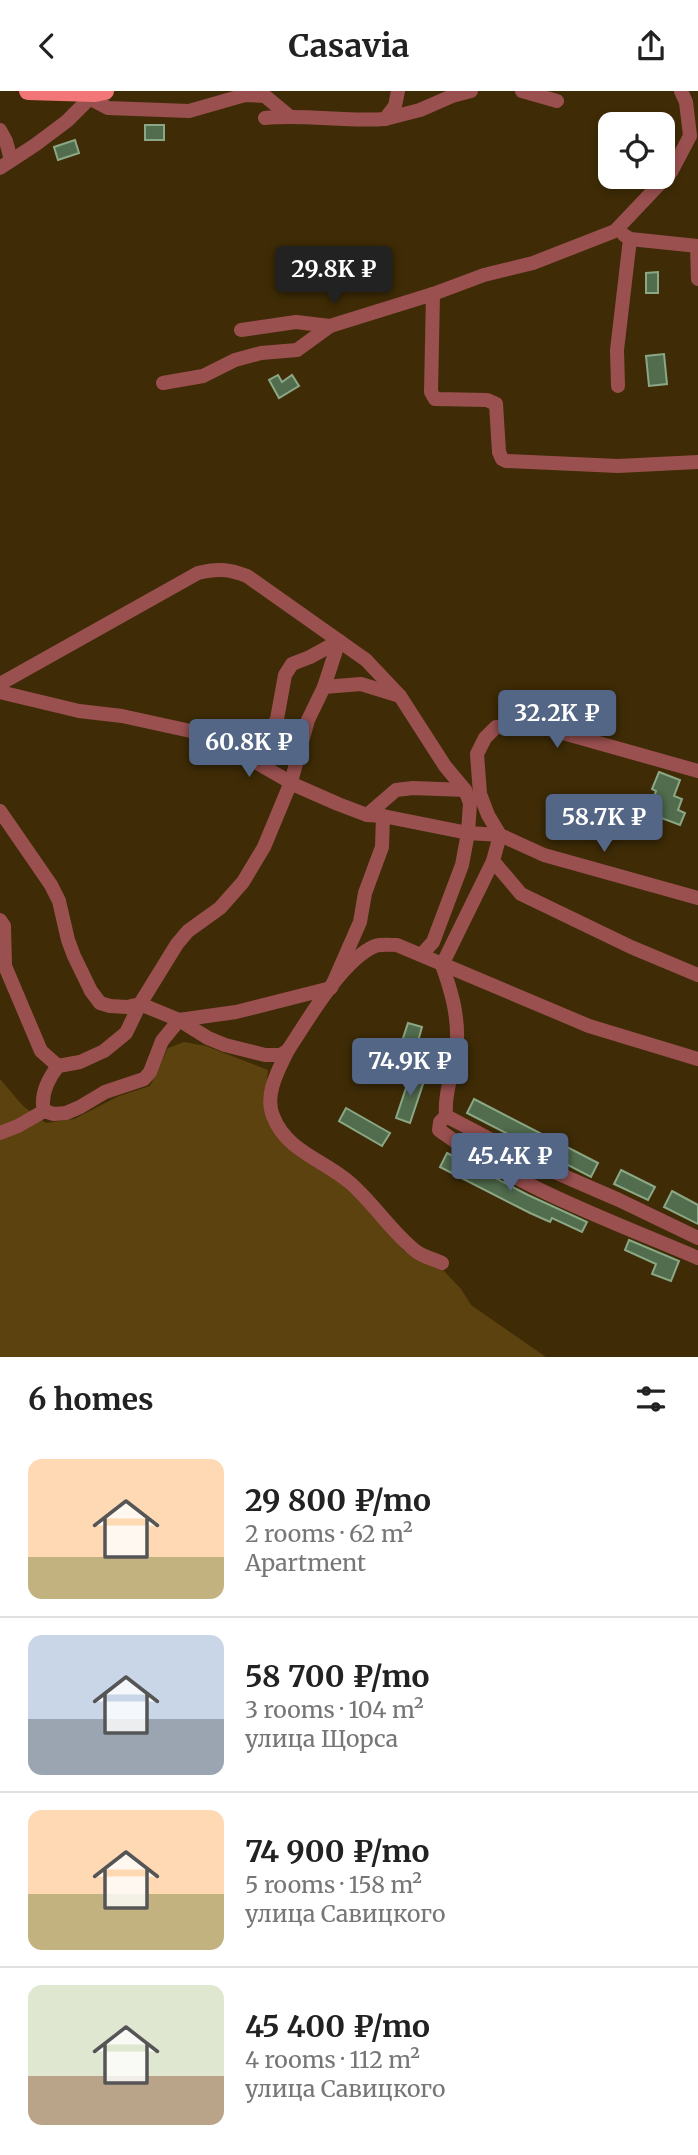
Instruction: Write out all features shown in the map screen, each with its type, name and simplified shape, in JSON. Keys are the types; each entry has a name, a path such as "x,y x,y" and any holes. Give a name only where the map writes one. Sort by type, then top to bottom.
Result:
{"main road":[{"path":"27,91 96,94"}],"street":[{"path":"385,119 395,106 398,91"},
{"path":"265,118 289,116 358,121 385,119 420,110 471,91"},
{"path":"522,91 557,101"},
{"path":"163,383 203,376 235,360 261,353 297,350 330,325 433,294 484,275 533,263 615,231 671,172 690,136 693,119 681,91"},
{"path":"5,164 67,121 96,94 108,108 189,111 245,95 265,96 289,116"},
{"path":"0,130 6,141 5,164"},
{"path":"615,231 630,239 698,246 698,279"},
{"path":"618,386 617,351 630,239"},
{"path":"433,294 431,392 435,399 487,400 496,404 499,452 502,459 618,466 698,462"},
{"path":"241,330 296,322 330,325"},
{"path":"0,684 198,573 230,569 247,576 366,660 400,696 445,766 465,790 470,803 462,865 433,942 422,954"},
{"path":"44,1111 45,1087 50,1075 58,1066 80,1062 104,1051 126,1033 140,1004 177,944 188,931 220,908 243,882 264,847 291,782 308,720 324,687 339,641"},
{"path":"254,762 277,719 285,675 292,664 339,641"},
{"path":"324,687 361,684 400,696"},
{"path":"0,692 79,711 122,716 209,735 291,782 367,815 468,833 500,835 544,855 698,898"},
{"path":"698,771 538,726 496,727 485,738 477,754 480,794 500,835 493,861 442,965 456,1013 457,1041 445,1098 446,1116 440,1122 439,1130 533,1188 698,1258"},
{"path":"367,815 396,790 465,790"},
{"path":"0,811 51,885 59,901 74,956 100,1003 110,1006 140,1004 179,1020 208,1038 244,1050 265,1055 281,1055 288,1049"},
{"path":"331,988 360,922 365,893 382,847 383,816"},
{"path":"493,861 522,894 631,947 698,975"},
{"path":"0,920 4,926 5,966 41,1051 58,1066"},
{"path":"442,1263 418,1253 352,1184 334,1169 304,1154 285,1136 272,1115 270,1100 275,1077 288,1049 331,988 358,956 376,946 397,945 589,1026 698,1059"},
{"path":"0,1133 19,1126 44,1111 66,1113 105,1092 144,1079 150,1072 162,1041 179,1020 236,1012 331,988"},
{"path":"446,1116 543,1167 698,1238"}],"shaded area":[{"path":"184,1042 206,1046 268,1070 265,1098 269,1118 365,1206 404,1251 442,1269 461,1289 471,1305 546,1357 0,1357 0,1079 23,1106 46,1123 74,1119 119,1096 150,1086 168,1048"}],"building":[{"path":"145,125 164,125 164,140 145,140"},
{"path":"75,140 79,153 58,160 54,147"},
{"path":"658,272 658,293 646,293 646,273"},
{"path":"664,354 667,384 649,386 646,356"},
{"path":"278,375 282,382 292,375 299,386 279,398 269,380"},
{"path":"659,772 680,780 674,796 682,799 678,810 685,813 680,825 648,813 656,791 652,789"},
{"path":"408,1023 422,1027 415,1052 400,1047"},
{"path":"411,1073 425,1078 410,1123 396,1118"},
{"path":"474,1099 598,1163 591,1177 467,1113"},
{"path":"346,1108 390,1133 382,1146 339,1121"},
{"path":"447,1153 587,1222 582,1232 552,1218 550,1222 530,1213 440,1167"},
{"path":"621,1170 655,1187 648,1200 614,1184"},
{"path":"672,1191 698,1205 698,1224 664,1207"},
{"path":"629,1240 679,1261 671,1281 652,1274 656,1264 625,1250"}]}
